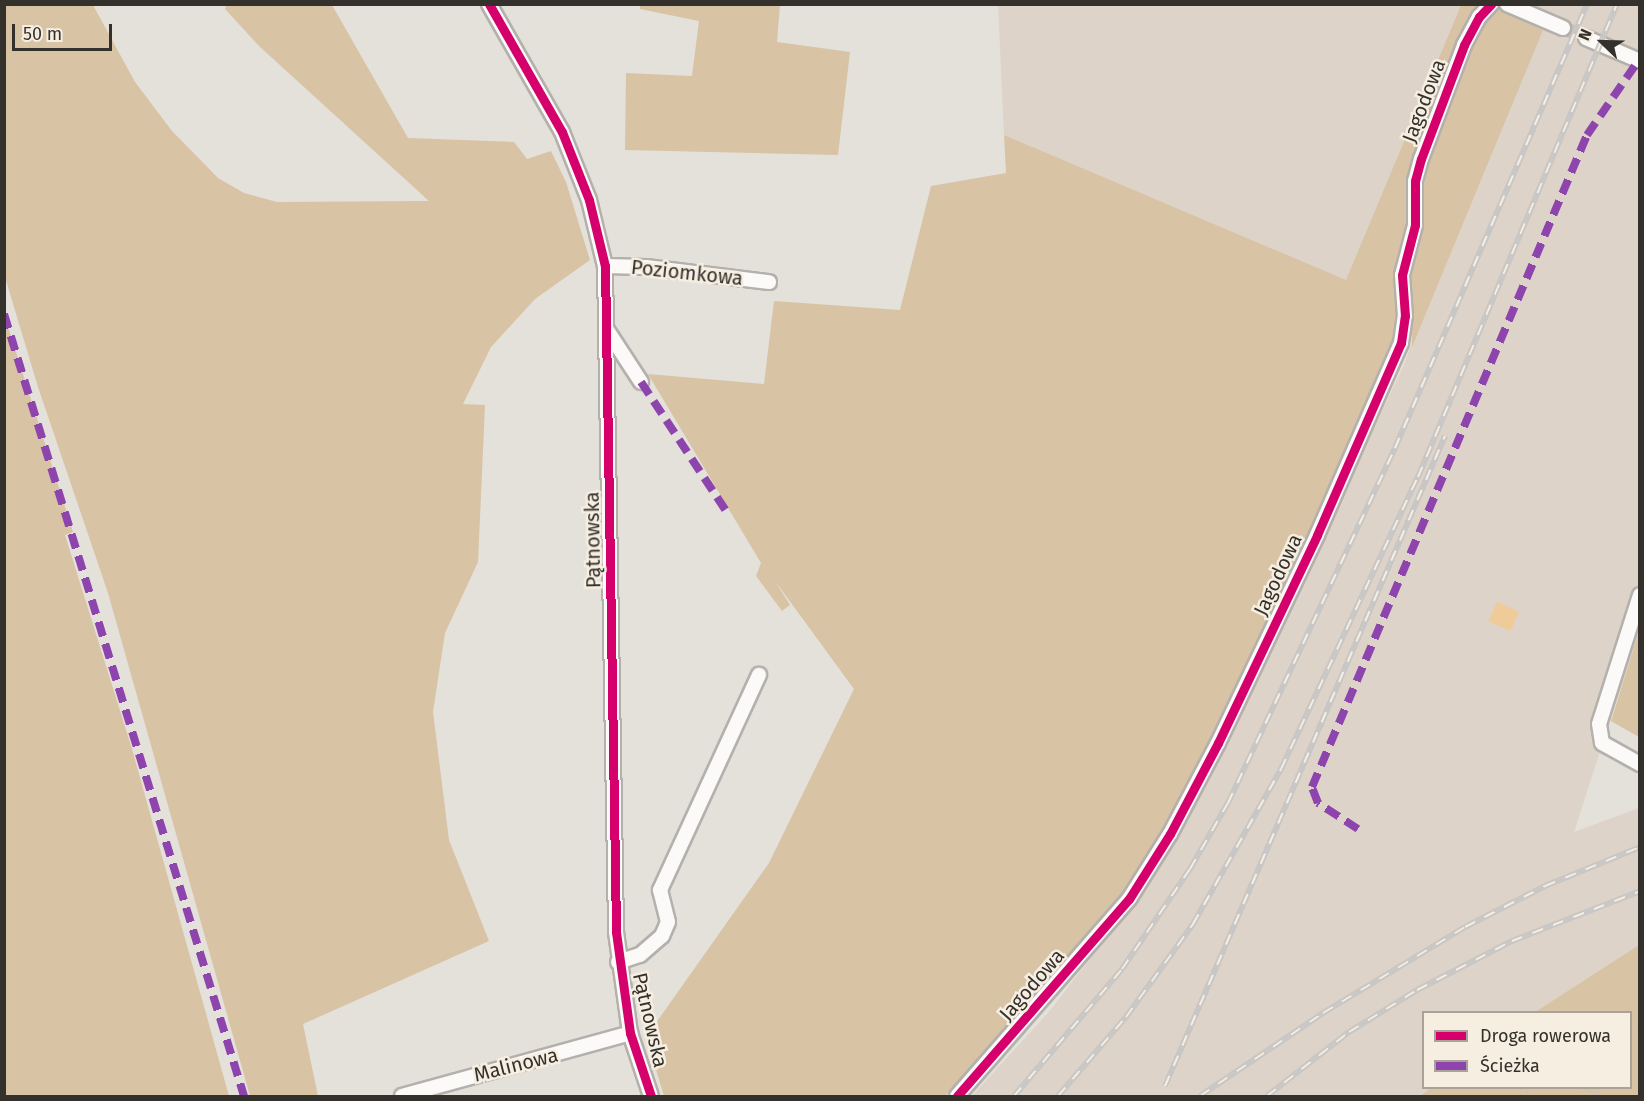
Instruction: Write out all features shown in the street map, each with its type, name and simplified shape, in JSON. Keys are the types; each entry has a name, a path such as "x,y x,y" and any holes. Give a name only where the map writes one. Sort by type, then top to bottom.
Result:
{"street":[{"name":"Pątnowska","path":"489,4 562,132 589,200 605,266 618,962 630,1033 651,1096"},
{"name":"Jagodowa","path":"957,1096 1129,899 1170,834 1218,743 1317,535 1401,343 1405,316 1402,274 1415,225 1415,181 1421,159 1464,45 1479,17 1491,4"},
{"path":"1507,4 1563,28"},
{"path":"1586,38 1640,61"},
{"name":"Poziomkowa","path":"605,266 646,267 769,282"},
{"path":"606,330 641,382"},
{"path":"1640,595 1599,724 1602,743 1640,764"},
{"path":"618,962 640,955 662,936 668,922 660,890 759,675"},
{"name":"Malinowa","path":"402,1096 630,1033"}],"path":[{"path":"1584,1089 1600,1096"}],"shaded area":[{"path":"227,4 332,5 408,138 514,142 527,159 551,151 566,182 590,260 535,299 491,347 463,404 485,405 478,562 445,633 433,712 449,840 489,941 303,1024 318,1096 250,1096 108,593 38,387 5,277 5,5 93,5 135,82 172,131 218,178 244,193 277,202 429,201 259,46 225,9"},
{"path":"640,5 780,5 777,42 850,52 838,155 625,150 626,73 692,76 699,21 640,9"},
{"path":"998,5 1461,5 1346,281 1004,135"},
{"path":"1461,5 1479,5 1468,23 1411,187 1408,230 1397,271 1395,338 1271,621 1196,774 1125,895 1014,1025 945,1096 664,1096 646,1037 769,863 854,689 775,581 790,605 782,611 756,576 761,563 648,374 764,384 774,301 900,310 931,186 1006,173 1004,135 1346,280"},
{"path":"1537,5 1639,5 1639,631 1574,832 1639,808 1639,945 1537,1011 1422,1011 1422,1089 1430,1089 1420,1096 972,1096 1048,1013 1107,937 1158,862 1231,729 1403,367"},
{"path":"1497,9 1543,30 1412,347 1410,278 1428,159 1449,95 1483,26"},
{"path":"4,314 73,532 65,535 132,749 229,1096 5,1096"},
{"path":"1497,602 1519,612 1510,631 1488,621"},
{"path":"1639,631 1639,737 1611,721"},
{"path":"1639,945 1639,1096 1420,1096 1430,1089 1632,1089 1632,1011 1537,1011"}],"tunnel":[{"path":"1563,28 1586,38"}],"railway":[{"path":"1014,1096 1122,969 1190,869 1228,803 1395,448 1587,4"},
{"path":"1058,1096 1126,1017 1193,924 1281,769 1418,477 1617,4"},
{"path":"1165,1086 1445,436"},
{"path":"1200,1096 1323,1013 1465,927 1545,886 1640,847"},
{"path":"1267,1096 1349,1032 1417,990 1512,941 1640,891"}],"marked path":[{"path":"1358,829 1318,803 1312,787 1587,135 1638,61"},
{"path":"4,314 244,1096"},
{"path":"641,382 726,511"}],"cycle path":[{"path":"489,4 562,132 589,200 605,266 616,932 630,1033 651,1096"},
{"path":"957,1096 1129,899 1170,834 1218,743 1317,535 1401,343 1405,316 1402,275 1415,225 1415,181 1421,159 1464,45 1479,17 1491,4"}]}
